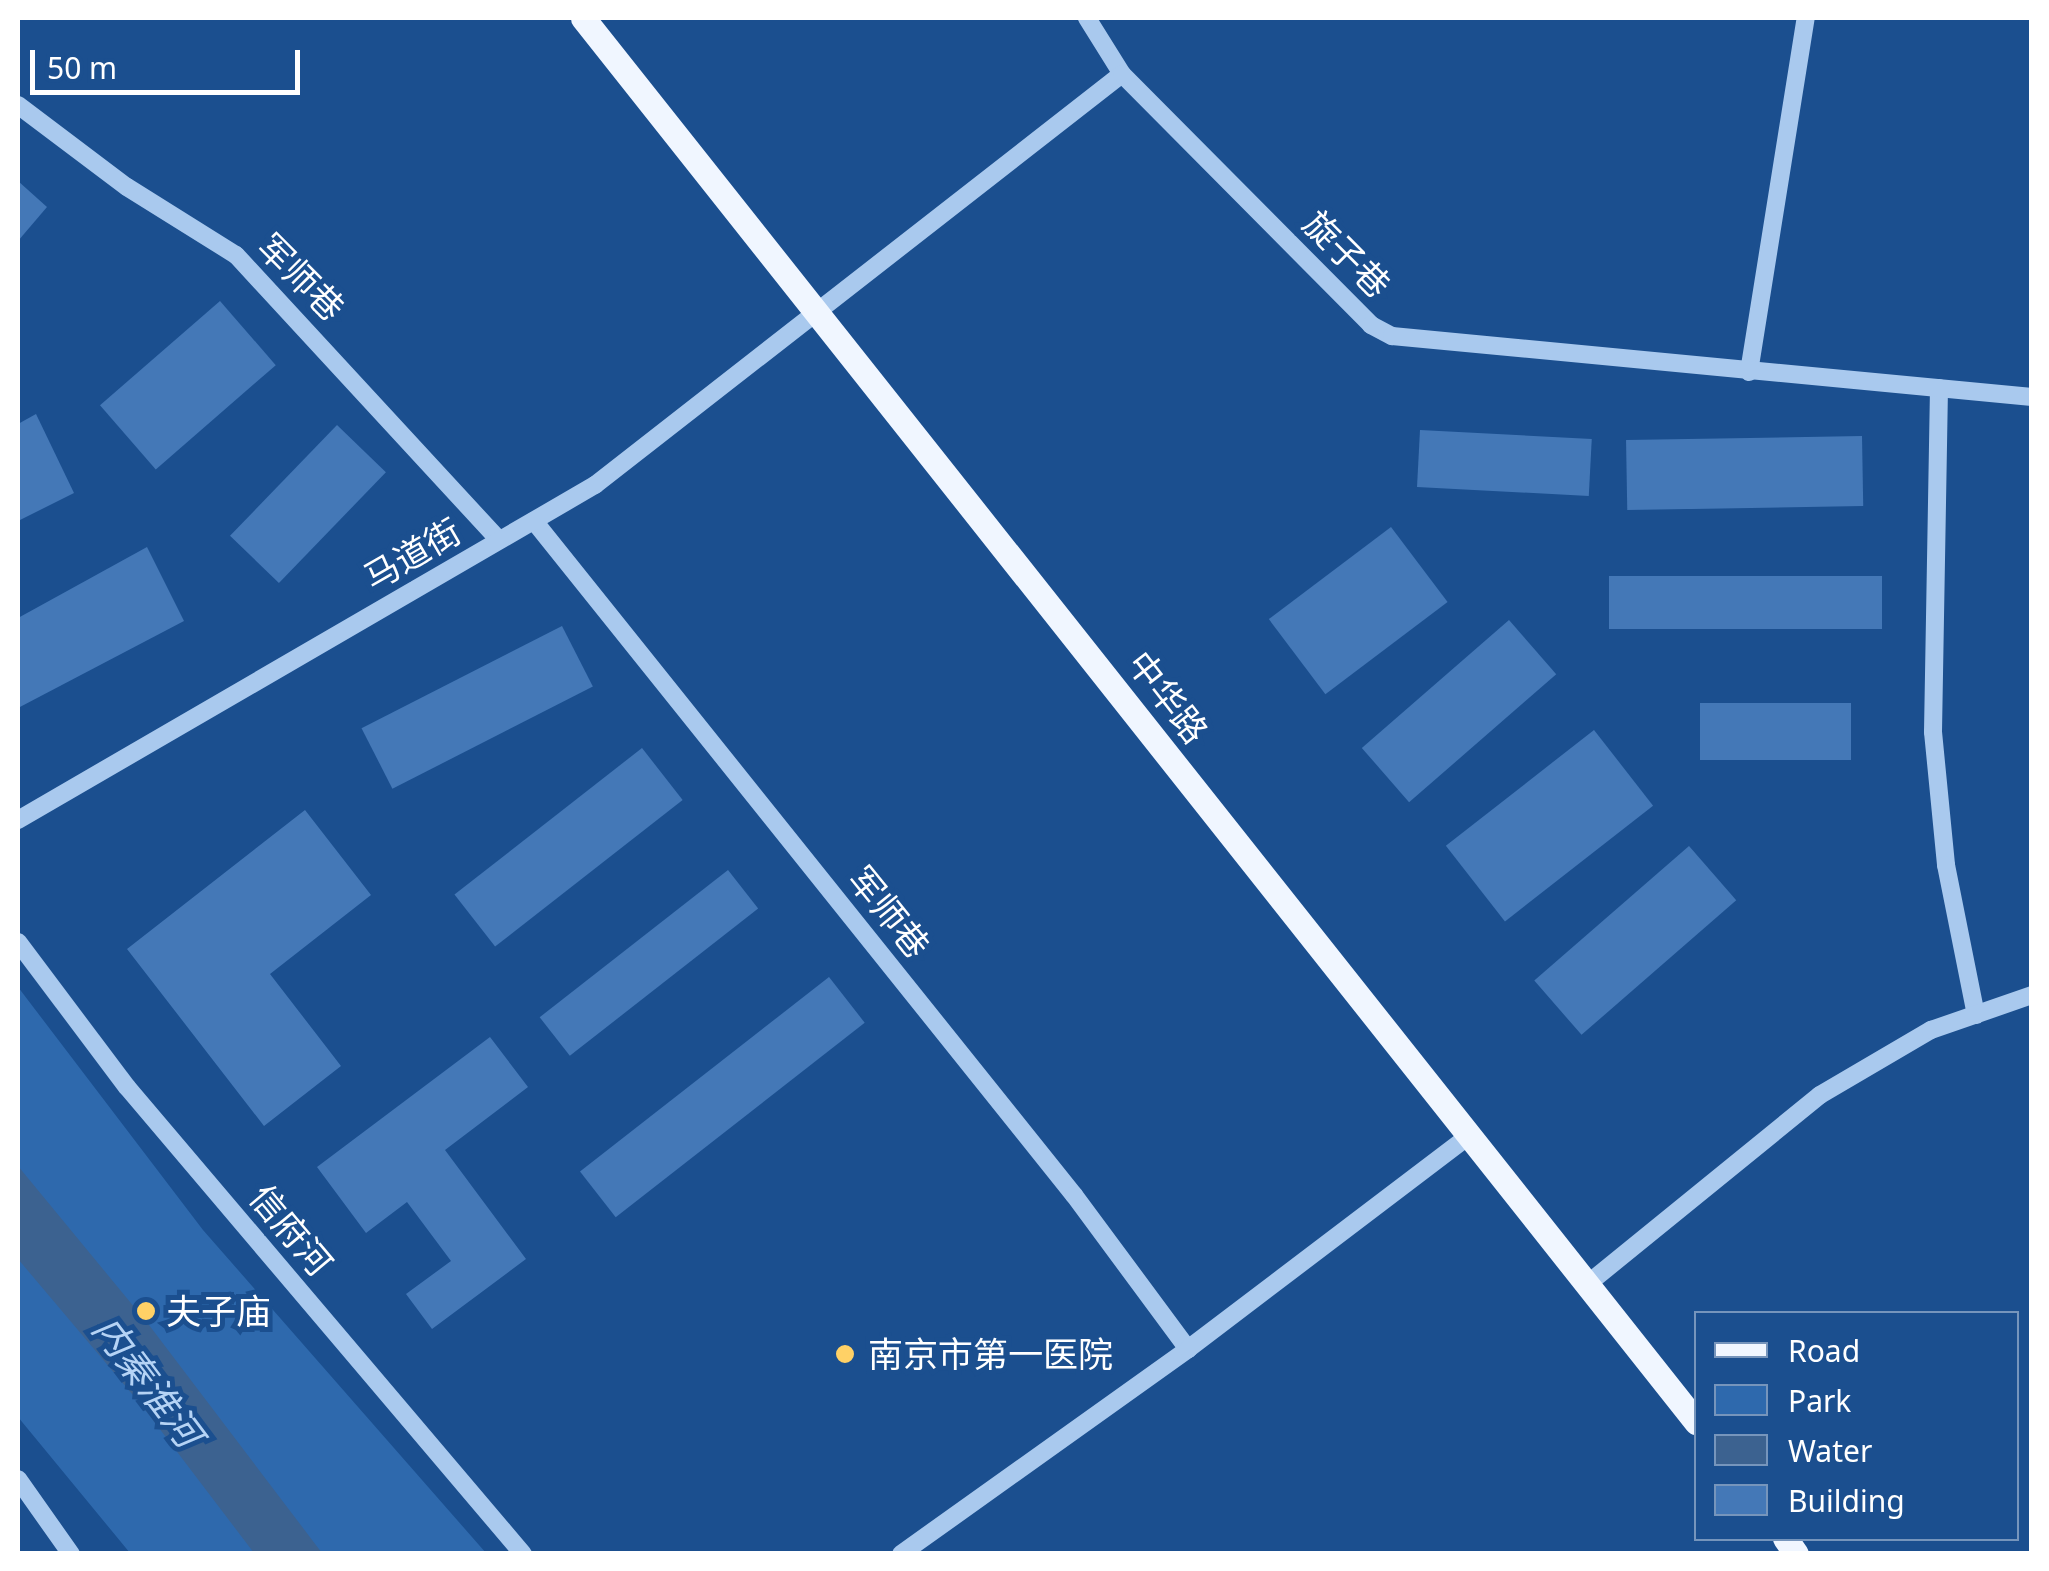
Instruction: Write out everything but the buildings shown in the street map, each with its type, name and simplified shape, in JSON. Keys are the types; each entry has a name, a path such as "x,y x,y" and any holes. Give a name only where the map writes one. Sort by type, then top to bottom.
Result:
{"main road":[{"name":"中华路","path":"584,18 1590,1282 1694,1419"}],"street":[{"name":"旋子巷","path":"1086,18 1122,74 1372,325 1392,336 2032,396"},
{"path":"1749,372 1806,18"},
{"path":"818,312 1122,74"},
{"name":"军师巷","path":"18,105 248,266 498,540"},
{"name":"马道街","path":"18,820 594,485 818,312"},
{"path":"1938,388 1932,732 1946,866 1976,1014"},
{"name":"军师巷","path":"534,521 1074,1195 1188,1350"},
{"name":"信府河","path":"18,942 127,1087 523,1554"},
{"path":"1590,1282 1820,1094 1931,1030 2032,995"},
{"path":"901,1554 1188,1350 1471,1134"},
{"path":"18,1479 71,1554"}],"green space":[{"name":"夫子庙","path":"18,987 203,1230 486,1553 130,1553 18,1417"}],"water":[{"name":"内秦淮河","path":"18,1166 149,1325 322,1553 254,1553 143,1407 18,1259"}],"place":[{"name":"夫子庙","path":"146,1311"},
{"name":"南京市第一医院","path":"845,1354"}]}
